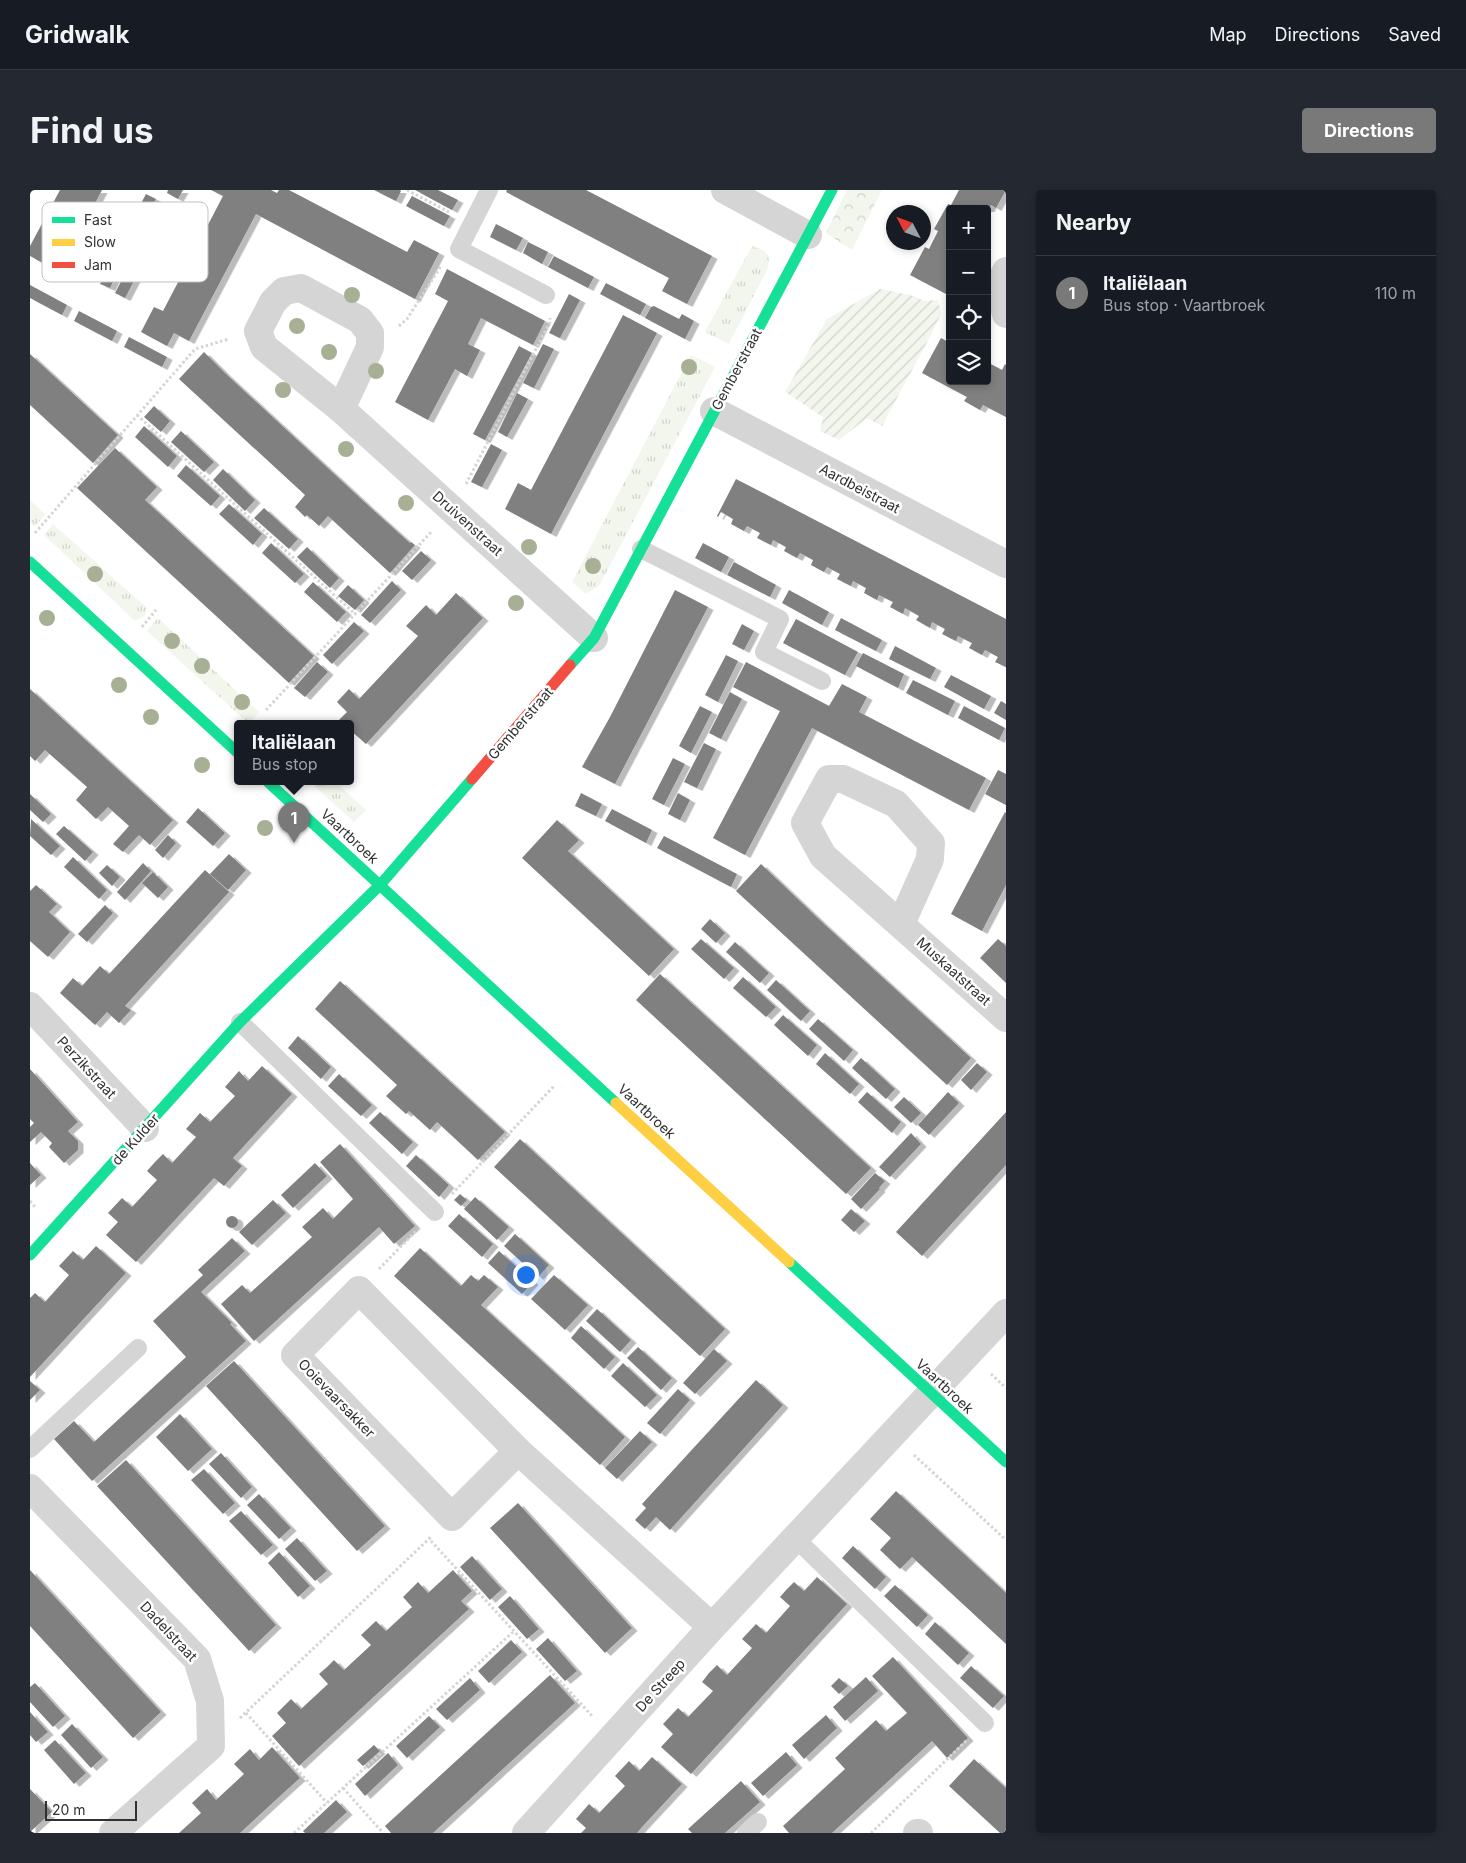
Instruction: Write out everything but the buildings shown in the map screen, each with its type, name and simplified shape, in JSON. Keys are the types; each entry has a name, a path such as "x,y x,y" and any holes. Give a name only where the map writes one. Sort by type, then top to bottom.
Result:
{"street":[{"path":"725,190 808,236"},
{"name":"Gemberstraat","path":"380,884 594,638 832,190"},
{"path":"1006,272 998,287 1006,314"},
{"path":"258,330 278,296 284,291 301,288 360,320 370,332 370,347 340,409"},
{"name":"Druivenstraat","path":"258,330 264,348 340,409 594,638"},
{"name":"Aardbeistraat","path":"714,411 1006,564"},
{"path":"30,562 234,749"},
{"name":"Muskaatstraat","path":"901,924 930,859 931,843 896,804 843,779 828,779 805,823 823,856 1006,1018"},
{"name":"Vaartbroek","path":"271,785 1006,1462"},
{"name":"de Kulder","path":"30,1254 240,1022 380,884"},
{"name":"Perzikstraat","path":"30,1006 145,1128"},
{"path":"359,1290 518,1451 712,1627"},
{"name":"Ooievaarsakker","path":"359,1290 295,1355 452,1517"},
{"name":"De Streep","path":"526,1833 712,1627 1006,1313"},
{"path":"452,1517 518,1451"},
{"name":"Dadelstraat","path":"30,1488 197,1659 210,1701 211,1746"},
{"path":"113,1833 211,1746"}],"lane":[{"path":"489,190 459,248 546,295"},
{"path":"641,549 780,619 764,652 822,681"},
{"path":"240,1022 435,1212"},
{"path":"30,1449 138,1348"},
{"path":"795,1538 985,1723"}],"path":[{"path":"407,190 472,224"},
{"path":"370,347 407,319 447,257 459,248"},
{"path":"266,710 452,509 550,322 546,295"},
{"path":"30,539 195,349 258,330"},
{"path":"137,415 355,614"},
{"path":"359,1290 575,1065"},
{"path":"891,1435 1006,1540"},
{"path":"211,1746 452,1517"},
{"path":"429,1539 612,1738"},
{"path":"294,1833 514,1631"},
{"path":"246,1713 327,1802"},
{"path":"871,1833 985,1723"},
{"path":"342,1788 383,1833"}],"green space":[{"path":"847,190 882,190 852,250 826,233"},
{"path":"752,246 763,250 769,256 768,268 729,344 705,332"},
{"path":"880,289 914,296 924,301 938,300 941,314 882,426 867,418 839,440 820,431 823,417 785,392 827,319"},
{"path":"691,355 715,367 599,586 586,594 572,582"},
{"path":"30,500 45,514 35,527 30,522"},
{"path":"53,524 147,608 145,616 135,621 44,535"},
{"path":"158,618 259,712 252,720 245,720 147,631"},
{"path":"313,785 338,785 366,810 354,822"}],"traffic: fast":[{"path":"570,665 594,638 832,190"},
{"path":"30,562 234,749"},
{"path":"30,1255 240,1022 380,885 472,779"},
{"path":"271,785 616,1103"},
{"path":"789,1262 1006,1462"}],"traffic: slow":[{"path":"616,1103 789,1262"}],"traffic: jam":[{"path":"472,779 570,665"}],"place":[{"name":"Italiëlaan","path":"294,843"}]}
